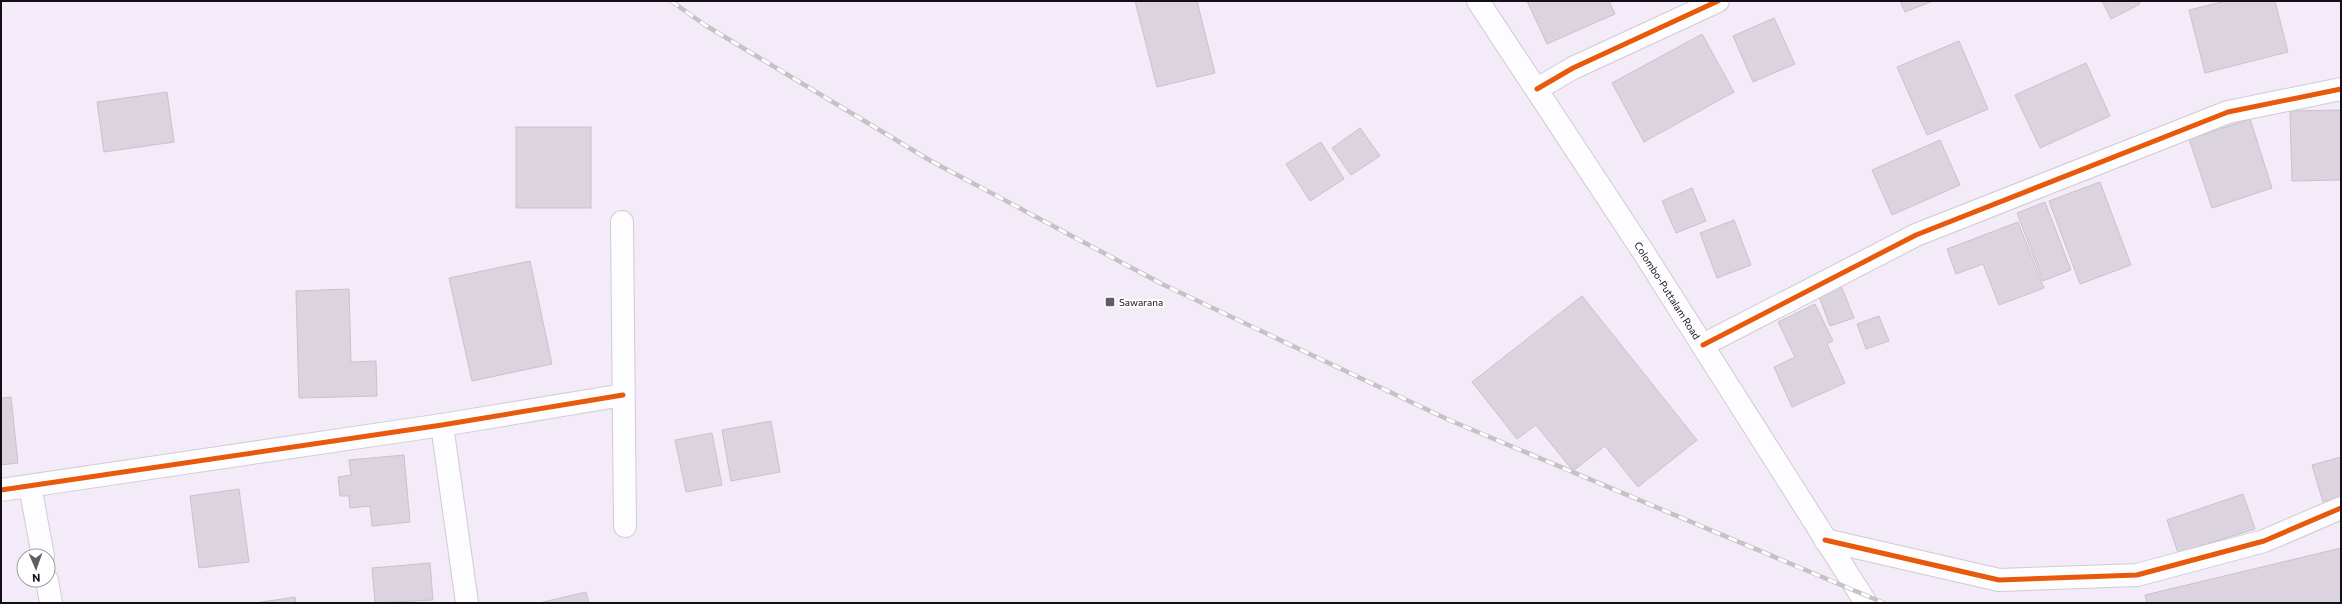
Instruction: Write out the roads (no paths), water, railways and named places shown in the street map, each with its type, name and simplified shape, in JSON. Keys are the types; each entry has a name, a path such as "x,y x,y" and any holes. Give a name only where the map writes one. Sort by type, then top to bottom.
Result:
{"main road":[{"name":"Colombo-Puttalam Road","path":"1478,1 1537,89 1703,345 1866,603"},
{"path":"1537,89 1573,68 1718,1"},
{"path":"1703,345 1923,232 2228,112 2341,89"},
{"path":"622,222 625,526"},
{"path":"1,490 442,425 623,395"},
{"path":"442,425 467,603"},
{"path":"30,486 42,548"},
{"path":"1825,540 1999,580 2137,575 2264,541 2341,508"},
{"path":"48,588 51,603"}],"railway":[{"path":"671,1 705,25 931,161 1162,284 1449,420 1884,603"}],"place":[{"name":"Sawarana","path":"1110,302"}]}
